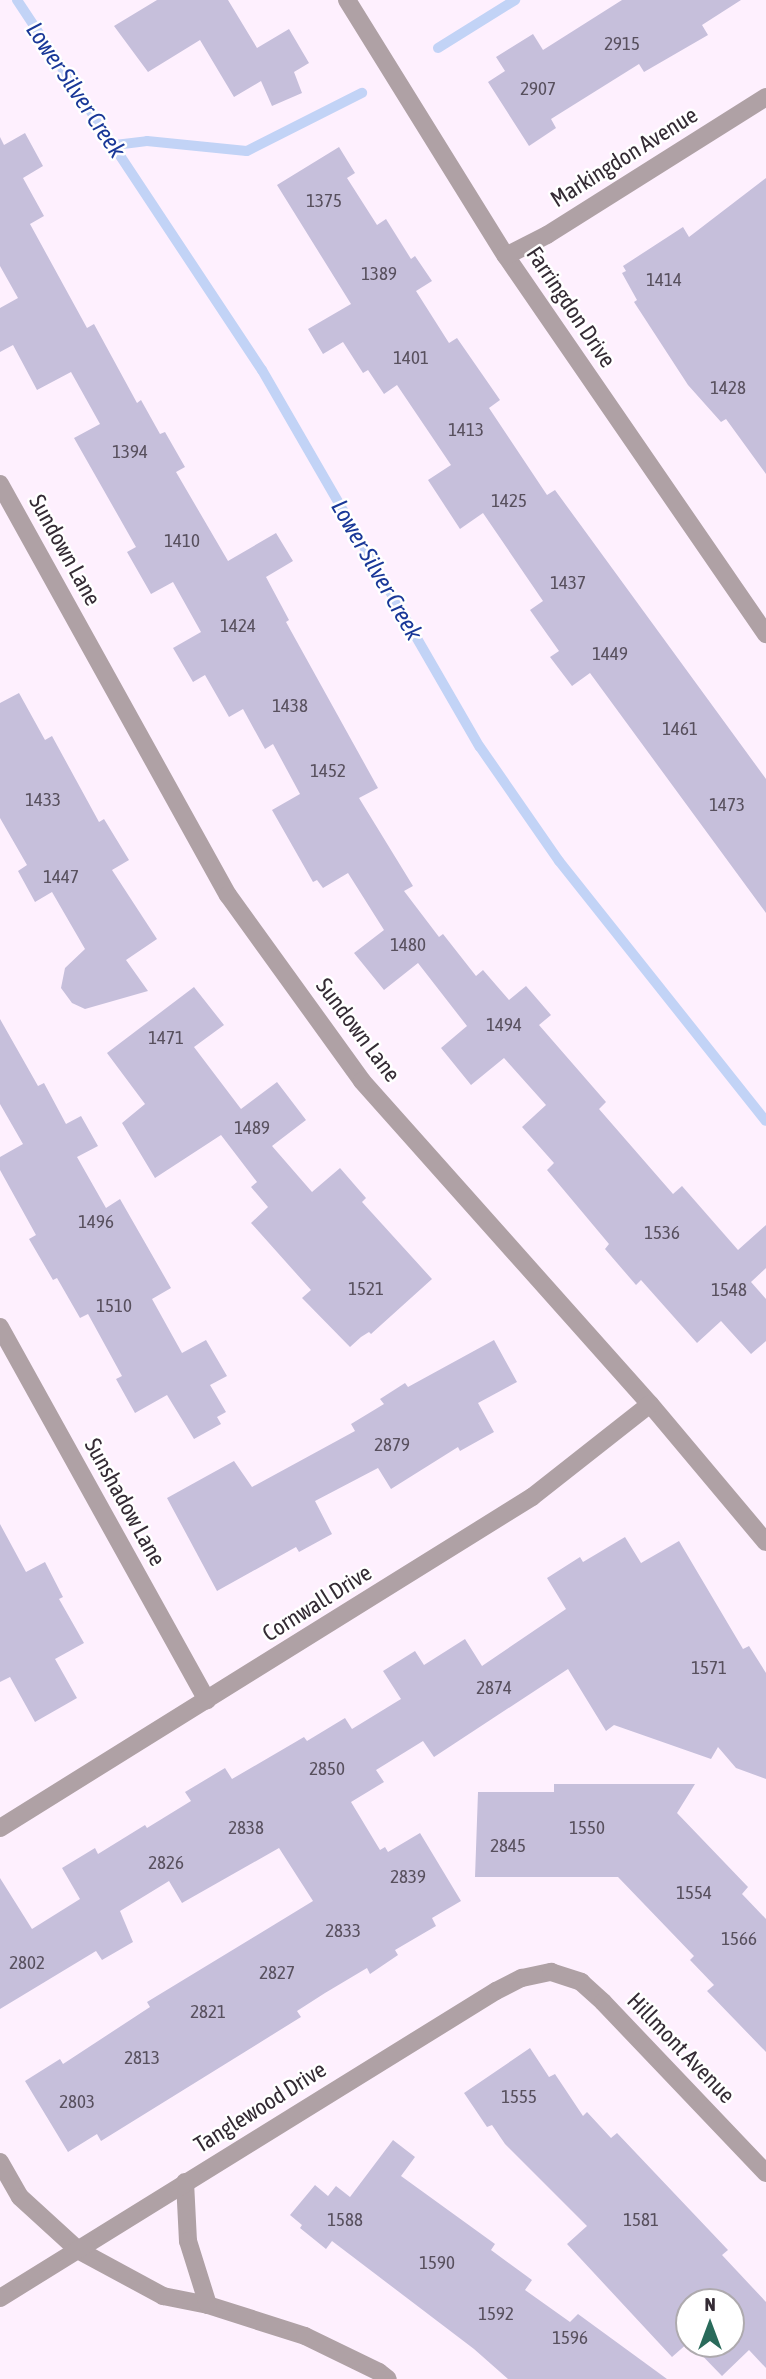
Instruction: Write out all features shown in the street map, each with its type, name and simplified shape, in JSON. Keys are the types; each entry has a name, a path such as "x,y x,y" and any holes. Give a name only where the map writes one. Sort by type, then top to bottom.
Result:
{"street":[{"name":"Farringdon Drive","path":"347,0 506,256 766,635"},
{"name":"Markingdon Avenue","path":"506,256 547,235 766,97"},
{"name":"Sundown Lane","path":"0,484 228,895 362,1081 650,1404 766,1542"},
{"name":"Sunshadow Lane","path":"0,1327 207,1701"},
{"name":"Cornwall Drive","path":"0,1828 532,1497 650,1404"},
{"name":"Hillmont Avenue","path":"551,1972 581,1982 603,2002 766,2173"},
{"name":"Tanglewood Drive","path":"0,2298 496,1991 522,1978 551,1972"},
{"path":"0,2162 20,2197 78,2250 163,2296 208,2305 305,2336 380,2372 388,2379"},
{"path":"185,2182 188,2241 208,2305"}],"building":[{"path":"157,0 228,0 257,48 289,29 309,63 294,72 302,93 272,106 261,81 234,97 200,40 148,72 114,26"},
{"path":"622,0 741,0 702,25 708,35 644,72 639,64 551,119 556,128 529,146 488,82 505,71 496,57 533,34 543,50"},
{"path":"25,133 43,166 23,178 44,216 30,224 87,328 94,324 137,403 141,400 160,434 165,432 185,467 176,472 228,561 276,533 293,561 266,577 289,620 286,622 378,788 359,798 413,886 404,891 439,937 443,934 476,976 483,970 509,1000 526,986 551,1015 539,1025 606,1102 599,1109 673,1194 682,1186 738,1250 766,1225 766,1268 751,1282 766,1299 766,1341 751,1354 721,1321 697,1343 641,1280 636,1285 605,1249 609,1244 547,1170 554,1163 522,1127 546,1105 504,1058 471,1085 441,1048 467,1026 418,963 384,990 354,953 384,930 348,873 323,888 317,880 313,882 272,810 300,794 273,744 265,749 243,709 229,717 205,675 193,682 173,648 201,632 173,582 151,594 127,552 136,547 74,438 100,424 71,372 37,390 13,345 0,352 0,308 18,298 0,266 0,137 4,145"},
{"path":"339,147 355,173 347,178 377,225 386,219 411,259 415,256 432,281 416,291 449,343 457,338 500,400 489,408 547,495 555,490 766,779 766,913 590,673 572,686 550,657 559,651 530,610 543,601 483,513 460,529 428,480 451,465 397,385 384,394 368,370 363,373 343,342 323,354 308,329 351,304 277,185"},
{"path":"766,178 766,474 726,419 721,422 688,385 634,302 637,300 622,273 626,271 623,266 683,227 689,237"},
{"path":"19,693 45,740 52,736 99,822 104,819 129,860 112,870 157,939 126,960 148,991 85,1009 72,1003 61,988 65,968 85,949 52,892 35,902 18,871 27,865 0,818 0,703"},
{"path":"194,987 224,1025 194,1047 241,1109 277,1082 306,1120 272,1146 312,1192 340,1168 366,1198 362,1202 432,1279 371,1334 369,1332 350,1347 302,1298 311,1290 251,1223 268,1207 251,1187 257,1182 221,1135 155,1178 122,1123 145,1104 107,1053"},
{"path":"0,1019 38,1086 44,1083 66,1124 81,1116 98,1146 77,1157 106,1208 120,1199 171,1288 152,1299 182,1353 206,1340 227,1376 210,1385 226,1412 217,1417 221,1424 194,1439 167,1395 135,1413 116,1379 122,1376 88,1314 80,1318 57,1278 53,1280 29,1239 36,1235 0,1170 0,1157 23,1144 0,1104"},
{"path":"494,1340 517,1382 478,1403 494,1432 460,1451 458,1447 391,1489 378,1468 315,1501 332,1534 299,1552 296,1547 217,1591 167,1498 234,1461 252,1487 355,1431 351,1424 384,1404 380,1399 405,1383 408,1387"},
{"path":"0,1524 26,1572 45,1562 63,1597 59,1599 84,1643 55,1659 77,1698 35,1722 10,1677 0,1682"},
{"path":"625,1537 641,1563 679,1541 743,1649 749,1646 766,1673 766,1779 736,1768 718,1747 711,1759 614,1725 606,1731 568,1669 434,1757 423,1741 376,1770 384,1782 351,1802 380,1850 385,1847 388,1852 420,1833 461,1901 432,1918 436,1926 395,1950 398,1955 370,1974 367,1968 325,1993 297,2011 301,2017 101,2141 97,2134 68,2152 25,2081 60,2059 63,2064 150,2007 147,2002 313,1901 279,1848 182,1903 169,1881 120,1911 133,1942 102,1960 96,1951 0,2009 0,1878 32,1929 80,1899 62,1868 95,1848 98,1854 145,1825 147,1828 191,1801 185,1792 225,1768 232,1779 304,1737 307,1741 345,1718 352,1729 401,1699 383,1671 415,1651 424,1665 465,1639 482,1666 566,1609 547,1578 580,1557 583,1562"},
{"path":"554,1784 695,1784 677,1813 748,1887 742,1894 766,1919 766,2052 707,1991 714,1985 690,1960 694,1956 618,1877 475,1877 478,1792 554,1792"},
{"path":"530,2048 549,2077 555,2074 583,2116 587,2112 611,2138 617,2133 728,2250 722,2255 766,2302 766,2368 749,2350 745,2354 745,2288 675,2288 675,2354 672,2357 567,2244 587,2226 505,2144 492,2125 487,2127 464,2093"},
{"path":"393,2140 415,2157 401,2176 495,2244 491,2250 532,2280 525,2290 570,2322 578,2314 667,2379 508,2379 474,2349 332,2241 326,2249 300,2228 302,2225 290,2215 315,2185 328,2196 336,2186 350,2197"},
{"path":"705,2358 741,2358 722,2376"}],"waterway":[{"name":"Lower Silver Creek","path":"17,0 262,370 480,747 559,861 766,1121"},
{"path":"438,48 515,0"},
{"path":"115,145 147,141 247,151 362,93"}]}
